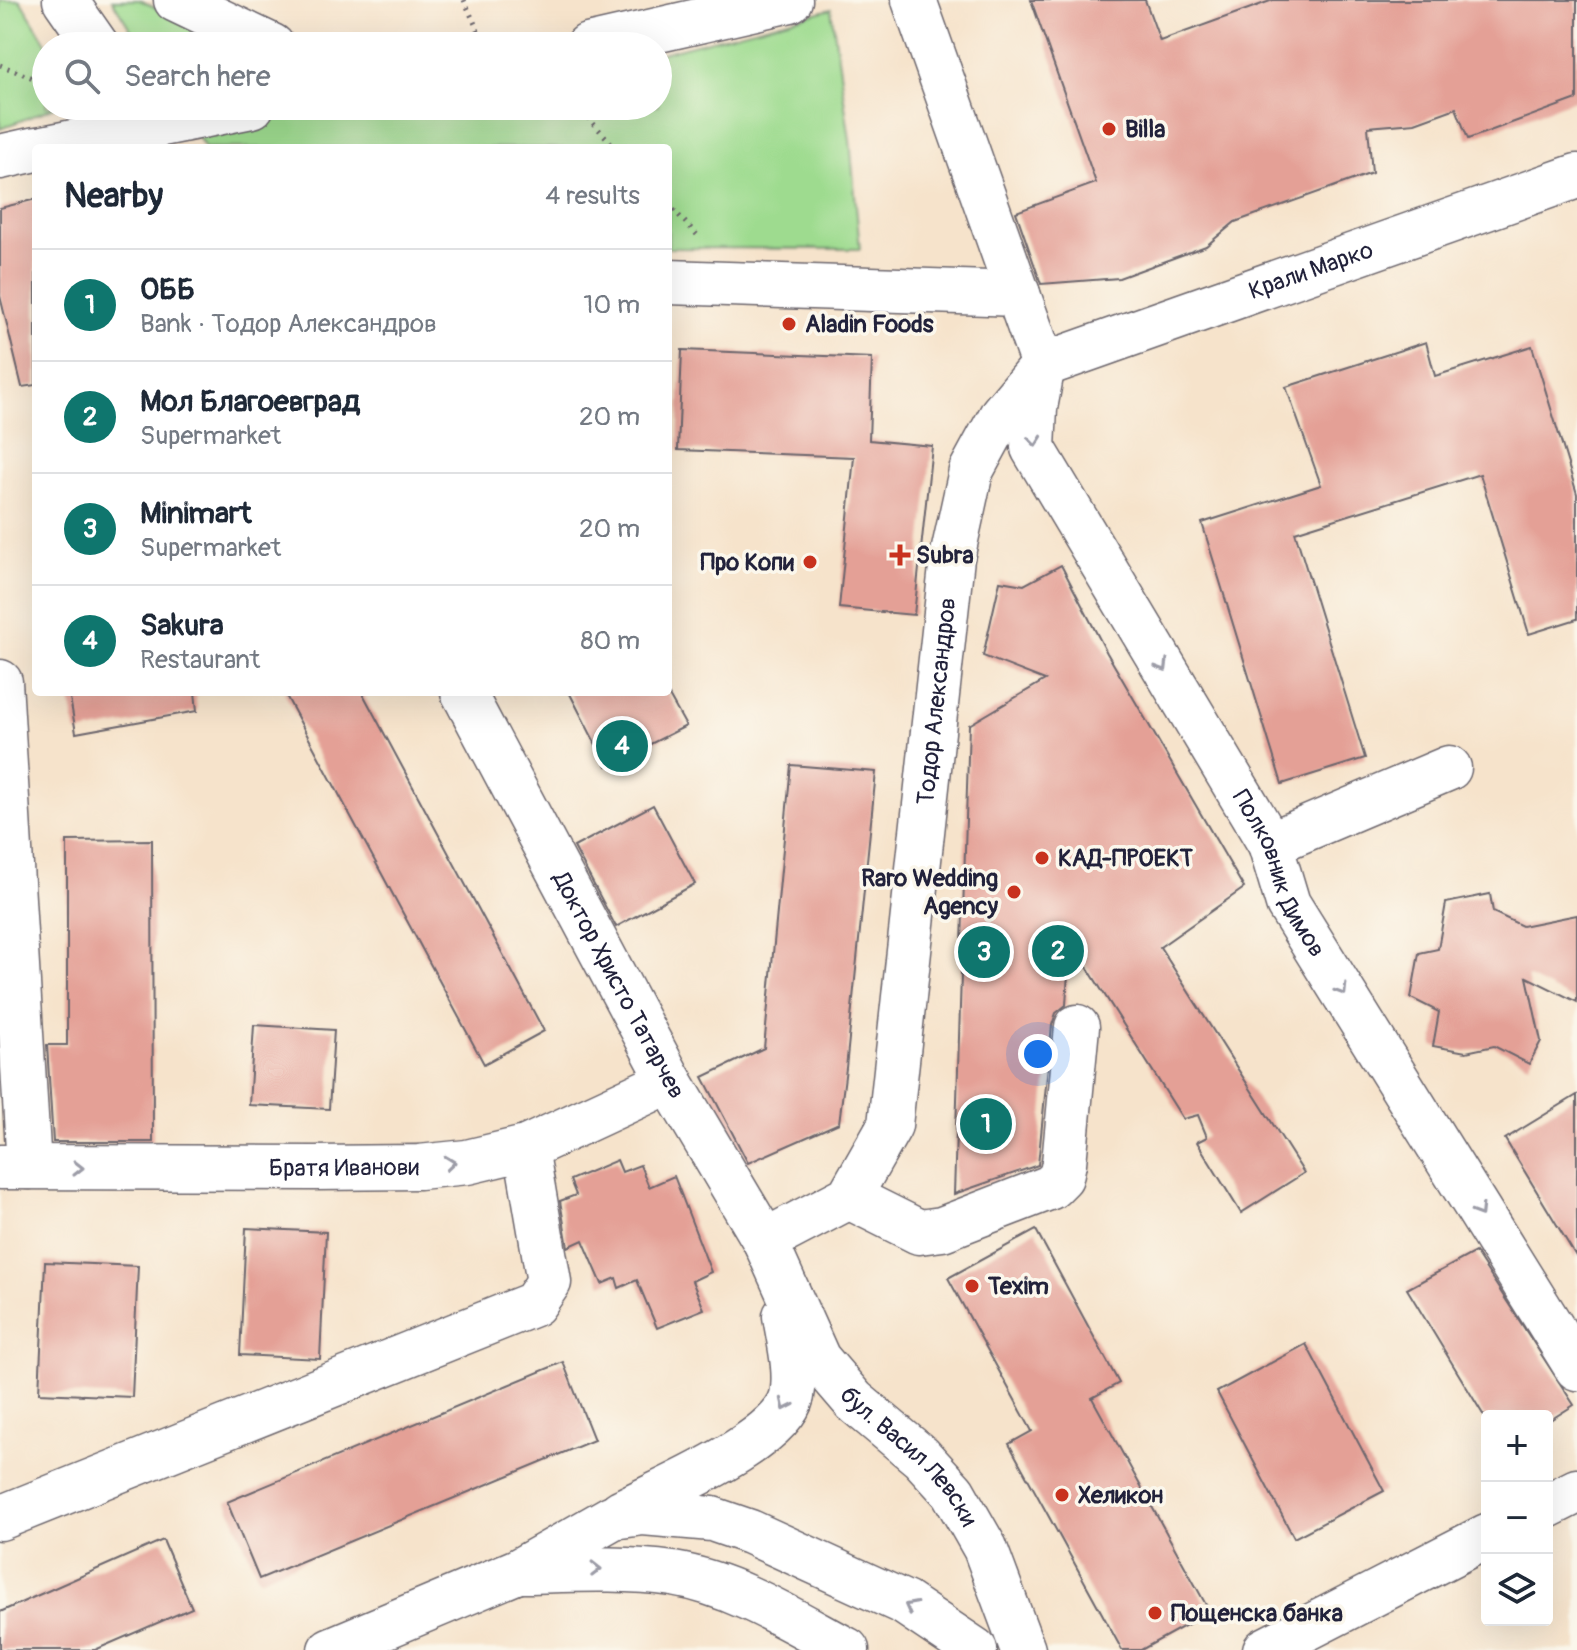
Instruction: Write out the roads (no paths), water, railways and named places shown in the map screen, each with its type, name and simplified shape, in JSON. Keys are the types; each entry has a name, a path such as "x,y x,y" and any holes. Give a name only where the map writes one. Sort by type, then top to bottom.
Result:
{"street":[{"path":"65,0 87,32"},
{"path":"176,0 243,32"},
{"path":"649,32 790,0"},
{"path":"914,0 1043,365"},
{"path":"64,144 185,120"},
{"path":"0,157 32,150"},
{"name":"Крали Марко","path":"1043,365 1577,176"},
{"path":"672,282 1018,294"},
{"name":"Полковник Димов","path":"1043,365 1035,408 1033,448 1270,844 1288,904 1577,1368"},
{"name":"Тодор Александров","path":"849,1197 890,1125 952,558 971,471 1002,414 1043,365"},
{"path":"0,682 15,1167"},
{"name":"Доктор Христо Татарчев","path":"465,696 670,1081 772,1258"},
{"path":"1270,844 1449,768"},
{"path":"330,1650 518,1571 764,1433 786,1411 793,1381 772,1258 849,1197 919,1232 942,1229 1051,1187 1061,1177 1064,1163 1077,1027"},
{"name":"Братя Иванови","path":"15,1167 419,1167 467,1162 526,1148 670,1081"},
{"path":"0,1518 534,1304 549,1282 526,1148"},
{"name":"бул. Васил Левски","path":"772,1258 818,1359 854,1401 921,1457 953,1492 985,1548 1023,1650"},
{"path":"1553,1503 1577,1491"},
{"path":"613,1517 678,1514 712,1519 750,1532 905,1603 975,1650"},
{"path":"1265,1650 1481,1539"},
{"path":"518,1571 598,1569 675,1575 736,1593 847,1650"}],"place":[{"name":"Billa","path":"1109,129"},
{"name":"Aladin Foods","path":"789,324"},
{"name":"Subra","path":"900,555"},
{"name":"Про Копи","path":"810,562"},
{"name":"Sakura","path":"622,746"},
{"name":"КАД-ПРОЕКТ","path":"1042,858"},
{"name":"Raro Wedding Agency","path":"1014,892"},
{"name":"Мол Благоевград","path":"1058,951"},
{"name":"Minimart","path":"984,952"},
{"name":"ОББ","path":"986,1124"},
{"name":"Texim","path":"972,1286"},
{"name":"Хеликон","path":"1062,1495"},
{"name":"Пощенска банка","path":"1155,1613"}]}
